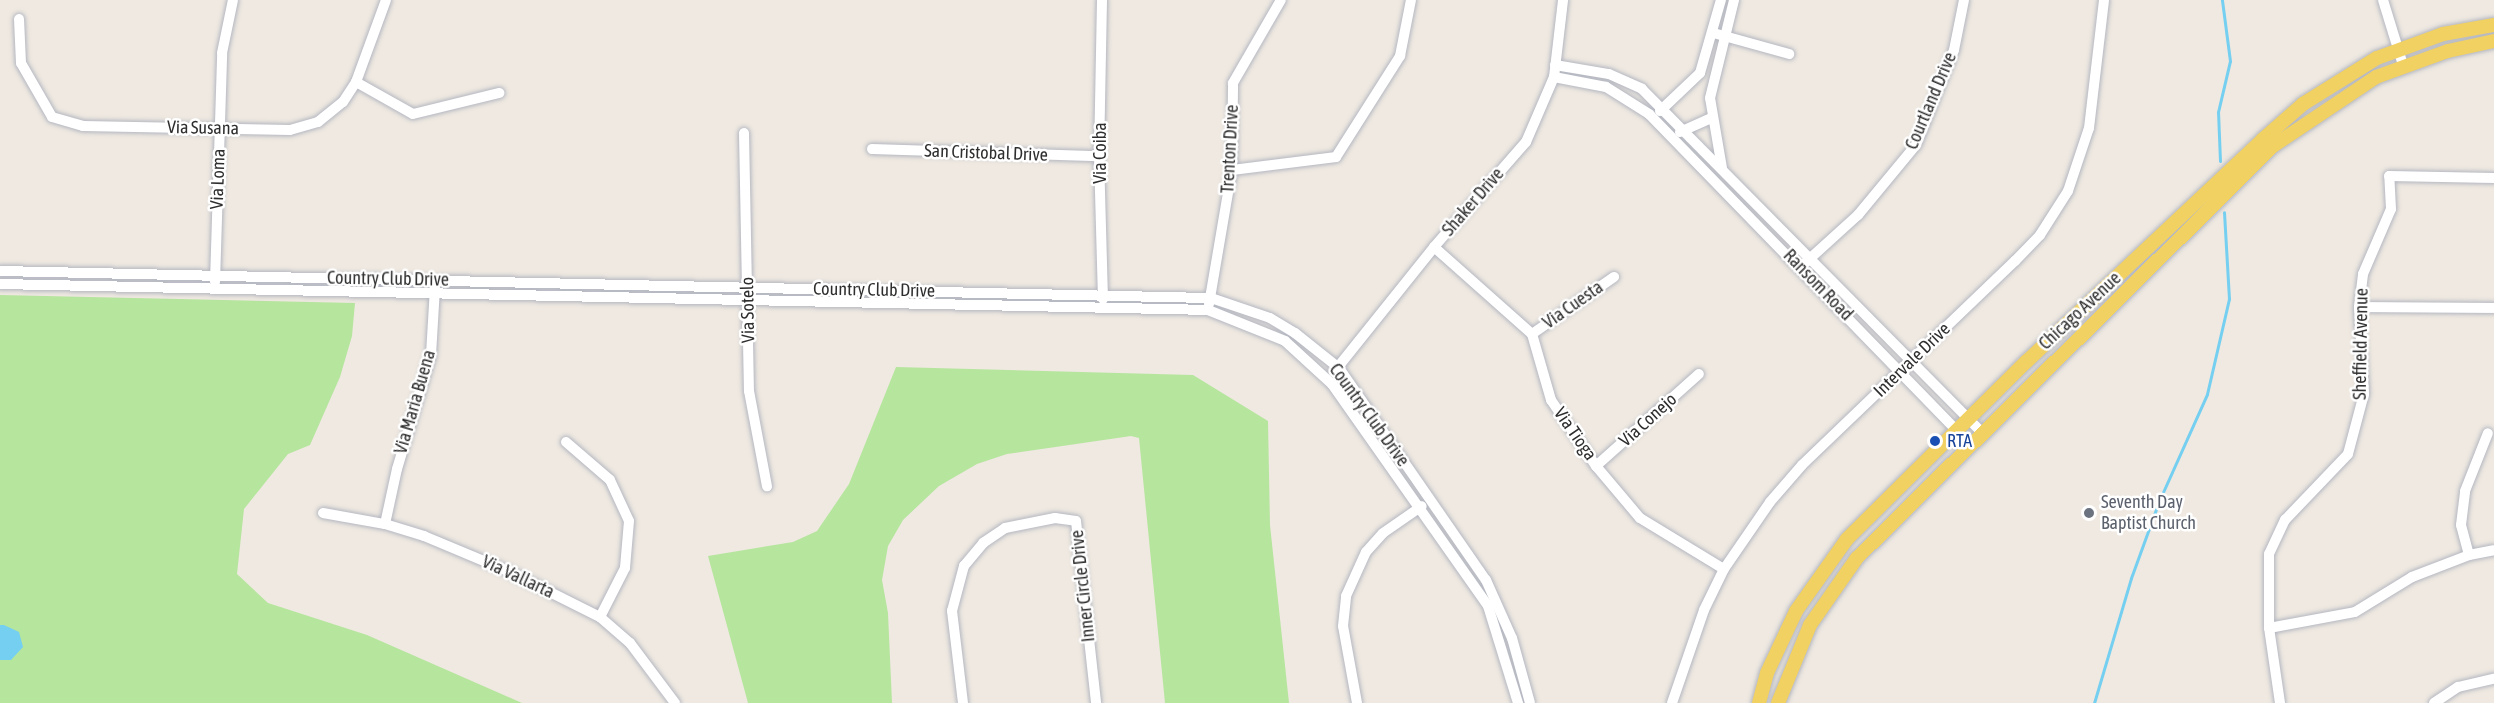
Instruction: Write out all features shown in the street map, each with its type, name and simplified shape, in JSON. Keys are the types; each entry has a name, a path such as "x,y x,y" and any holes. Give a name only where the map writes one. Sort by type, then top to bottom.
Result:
{"main road":[{"name":"Chicago Avenue","path":"1759,703 1783,639 1817,577 1875,509 2303,104 2345,76 2396,49 2443,34 2494,25"},
{"name":"Chicago Avenue","path":"1778,703 1797,652 1830,594 1878,536 1972,446 2273,146 2349,92 2403,66 2494,41"}],"street":[{"name":"Via Loma","path":"216,288 222,53 233,0"},
{"name":"Via Susana","path":"20,19 21,63 52,117 83,126 291,130 318,122 343,102 356,82 386,0"},
{"name":"Via Coiba","path":"1102,0 1099,156 1103,300"},
{"name":"Trenton Drive","path":"1208,310 1232,170 1233,83 1281,0"},
{"path":"1232,170 1336,157 1400,56 1411,0"},
{"name":"Shaker Drive","path":"1328,379 1434,247 1526,142 1554,77 1563,0"},
{"path":"1654,118 1668,112 1694,82 1713,33 1721,0"},
{"path":"1722,168 1711,118 1712,81 1734,0"},
{"name":"Courtland Drive","path":"1800,268 1858,215 1916,145 1954,50 1964,0"},
{"name":"Intervale Drive","path":"1672,703 1686,653 1724,569 1770,502 1802,465 2034,242 2068,191 2089,128 2104,0"},
{"path":"2383,0 2403,66"},
{"path":"1713,33 1789,54"},
{"name":"Ransom Road","path":"1555,65 1609,74 1642,89 1668,112 1983,434"},
{"name":"Ransom Road","path":"1554,77 1606,87 1629,98 1654,118 1902,369 1972,446"},
{"path":"356,82 413,114 499,93"},
{"path":"1672,136 1711,118"},
{"name":"Via Sotelo","path":"744,133 749,391 767,486"},
{"name":"San Cristobal Drive","path":"872,149 1099,156"},
{"name":"Sheffield Avenue","path":"2280,703 2269,628 2269,554 2285,520 2348,454 2364,394 2359,308 2363,274 2391,209 2389,176 2494,178"},
{"path":"1434,247 1532,334"},
{"name":"Country Club Drive","path":"0,271 747,287 1103,300 1208,310 1285,341 1328,379 1418,509 1448,545 1488,606 1518,703"},
{"name":"Via Cuesta","path":"1532,334 1614,277"},
{"name":"Via Maria Buena","path":"386,524 397,469 431,355 435,280"},
{"name":"Country Club Drive","path":"0,284 748,299 1211,298 1270,318 1295,333 1339,368 1501,608 1530,703"},
{"path":"2359,308 2494,308"},
{"name":"Via Tioga","path":"1532,334 1551,400 1596,466 1640,518 1724,569"},
{"name":"Via Conejo","path":"1596,466 1700,374"},
{"path":"2469,555 2461,525 2465,491 2488,433"},
{"path":"566,442 610,480 628,520 626,568 600,617"},
{"path":"1357,703 1343,626 1346,596 1366,552 1383,533 1429,500"},
{"name":"Via Vallarta","path":"323,513 386,524 510,572 600,617 630,643 675,703"},
{"name":"Inner Circle Drive","path":"963,703 952,611 964,566 983,543 1005,528 1055,518 1076,521 1096,703"},
{"path":"2269,628 2355,612 2412,577 2469,555 2494,550"},
{"path":"2437,702 2458,687 2494,679"}],"green space":[{"path":"0,295 355,303 352,336 340,377 310,445 288,454 244,509 237,574 268,603 367,635 522,703 0,703"},
{"path":"896,367 1193,375 1268,421 1270,525 1289,703 1165,703 1139,438 1131,436 1007,454 977,464 939,486 903,520 888,546 882,580 888,613 892,703 748,703 708,556 793,542 817,531 849,484"}],"water":[{"path":"0,625 19,632 23,647 11,660 0,660"}],"waterway":[{"path":"2220,161 2218,112 2230,61 2222,0"},
{"path":"2094,703 2131,578 2159,501 2207,394 2229,299 2224,212"}],"place":[{"name":"RTA","path":"1935,441"},
{"name":"Seventh Day Baptist Church","path":"2089,513"}]}
